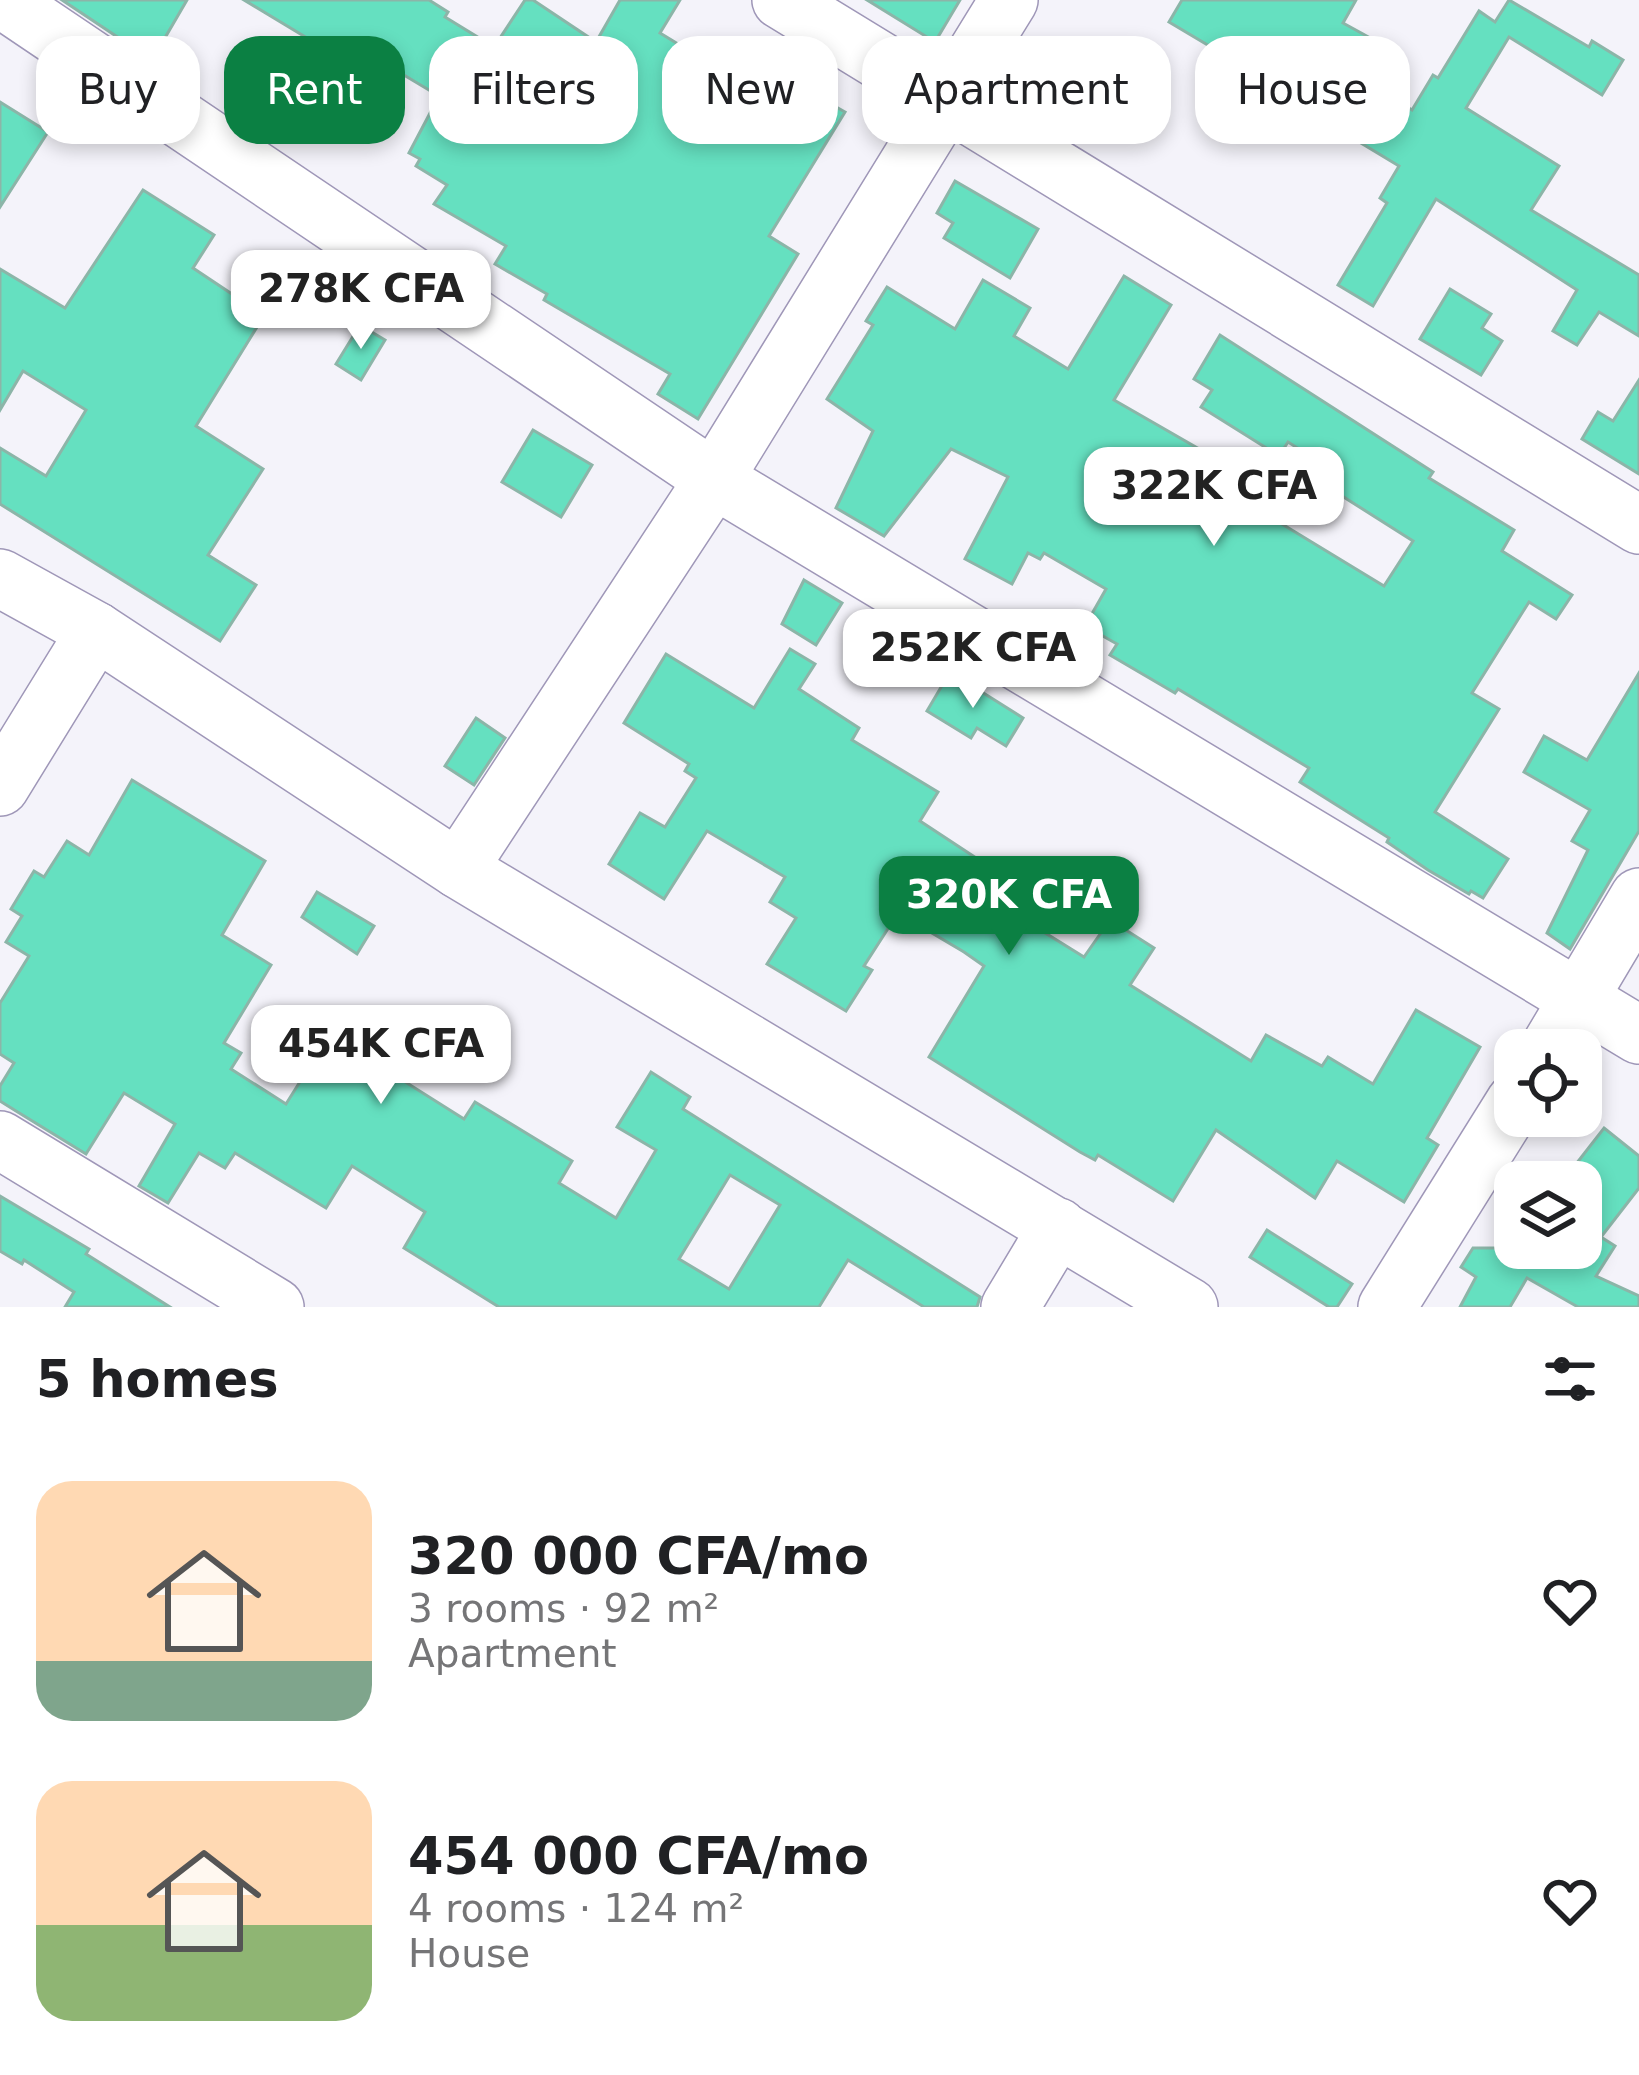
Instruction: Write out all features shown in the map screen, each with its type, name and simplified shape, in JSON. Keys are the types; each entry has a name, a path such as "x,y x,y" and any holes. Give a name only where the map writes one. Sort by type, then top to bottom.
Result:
{"street":[{"path":"3,0 714,479 1639,1035"},
{"path":"781,0 862,50"},
{"path":"988,36 1009,0"},
{"path":"458,868 714,479 922,144"},
{"path":"1015,144 1639,525"},
{"path":"0,578 96,631 458,868 1190,1307"},
{"path":"0,787 96,631"},
{"path":"1561,1029 1639,897"},
{"path":"1387,1307 1494,1136"},
{"path":"0,1140 275,1307"},
{"path":"1010,1307 1058,1227"}],"building":[{"path":"62,0 187,0 166,36 116,36"},
{"path":"244,0 429,0 448,12 445,17 476,36 429,36 429,90 405,76 405,36 304,36"},
{"path":"525,0 533,0 587,36 501,36"},
{"path":"620,0 680,0 660,33 665,36 662,144 825,144 769,236 798,254 698,419 658,394 670,374 544,300 547,294 495,264 506,246 434,204 447,185 416,166 420,159 409,153 429,115 429,144 638,144 638,36 599,36"},
{"path":"867,0 960,0 939,36 925,36"},
{"path":"1182,0 1356,0 1343,23 1367,36 1195,37 1169,22"},
{"path":"1509,0 1589,47 1592,41 1623,60 1602,95 1509,37 1466,108 1559,166 1531,210 1639,275 1639,336 1599,312 1577,345 1553,331 1577,290 1436,199 1373,306 1338,285 1387,203 1380,198 1399,166 1363,144 1410,144 1410,109 1433,75 1438,78 1479,11 1495,22"},
{"path":"0,102 36,124 36,144 40,144 0,207"},
{"path":"955,181 1038,229 1010,278 944,238 953,223 937,213"},
{"path":"143,190 214,235 193,268 241,300 262,264 286,280 196,426 263,469 208,555 256,585 220,641 0,504 0,448 46,476 86,410 23,371 0,410 0,269 65,308"},
{"path":"1124,276 1171,305 1114,400 1201,450 1190,468 1384,586 1413,541 1331,489 1340,475 1288,442 1279,456 1201,407 1212,390 1194,379 1220,335 1433,472 1429,478 1514,530 1502,551 1572,595 1556,619 1529,602 1472,693 1499,709 1435,812 1508,859 1483,898 1428,870 1387,842 1389,838 1300,782 1309,768 1178,689 1175,693 1110,655 1117,644 1085,626 1106,589 1044,553 1040,559 1028,553 1012,584 965,559 1008,477 951,449 884,536 836,508 873,431 827,399 873,325 866,321 887,287 955,329 983,280 1030,308 1014,336 1068,369"},
{"path":"1450,289 1491,314 1482,328 1502,341 1481,375 1420,339"},
{"path":"360,325 385,340 361,380 336,364"},
{"path":"1639,380 1639,474 1582,439 1598,412 1613,421"},
{"path":"533,430 592,465 561,517 502,482"},
{"path":"804,580 842,603 816,645 782,624"},
{"path":"790,649 815,664 799,689 859,728 852,740 938,792 920,821 1005,877 992,900 1084,957 1110,920 1154,948 1130,985 1251,1061 1266,1035 1322,1066 1328,1057 1373,1084 1416,1010 1480,1047 1427,1138 1438,1145 1404,1202 1337,1161 1315,1198 1216,1130 1173,1201 1098,1155 1095,1160 1080,1152 929,1057 984,966 964,952 898,913 864,966 872,970 846,1011 767,964 796,918 770,902 785,877 707,831 664,899 609,864 640,813 665,827 696,778 685,771 689,764 624,723 666,654 754,708"},
{"path":"950,672 1023,718 1006,746 977,728 971,738 927,711"},
{"path":"1639,673 1639,831 1570,949 1547,933 1588,850 1572,841 1590,810 1524,772 1544,736 1587,760"},
{"path":"476,718 505,738 474,785 445,766"},
{"path":"132,780 265,861 222,935 271,965 224,1043 241,1053 231,1069 286,1104 325,1042 384,1078 388,1071 464,1119 475,1102 572,1161 559,1183 616,1218 656,1150 617,1127 651,1072 690,1097 683,1109 980,1297 977,1307 924,1307 848,1260 819,1307 499,1307 404,1248 425,1212 352,1166 326,1208 235,1153 225,1168 199,1153 168,1203 139,1186 175,1124 124,1093 86,1154 0,1101 0,1086 14,1063 0,1054 0,1003 29,956 6,942 22,916 11,909 34,871 44,877 67,841 89,855","holes":["730,1175 780,1205 729,1289 679,1259"]},
{"path":"317,892 374,926 357,954 302,917"},
{"path":"1602,1131 1639,1156 1639,1188 1602,1236 1602,1161 1578,1161 1602,1137"},
{"path":"0,1196 89,1249 86,1254 170,1307 65,1307 74,1292 24,1260 22,1264 0,1251"},
{"path":"1267,1230 1352,1284 1337,1307 1329,1307 1250,1257"},
{"path":"1602,1238 1615,1246 1602,1267"},
{"path":"1473,1248 1494,1248 1494,1269 1600,1269 1596,1276 1639,1296 1639,1307 1578,1307 1527,1278 1510,1307 1460,1307 1476,1277 1461,1267"}]}
